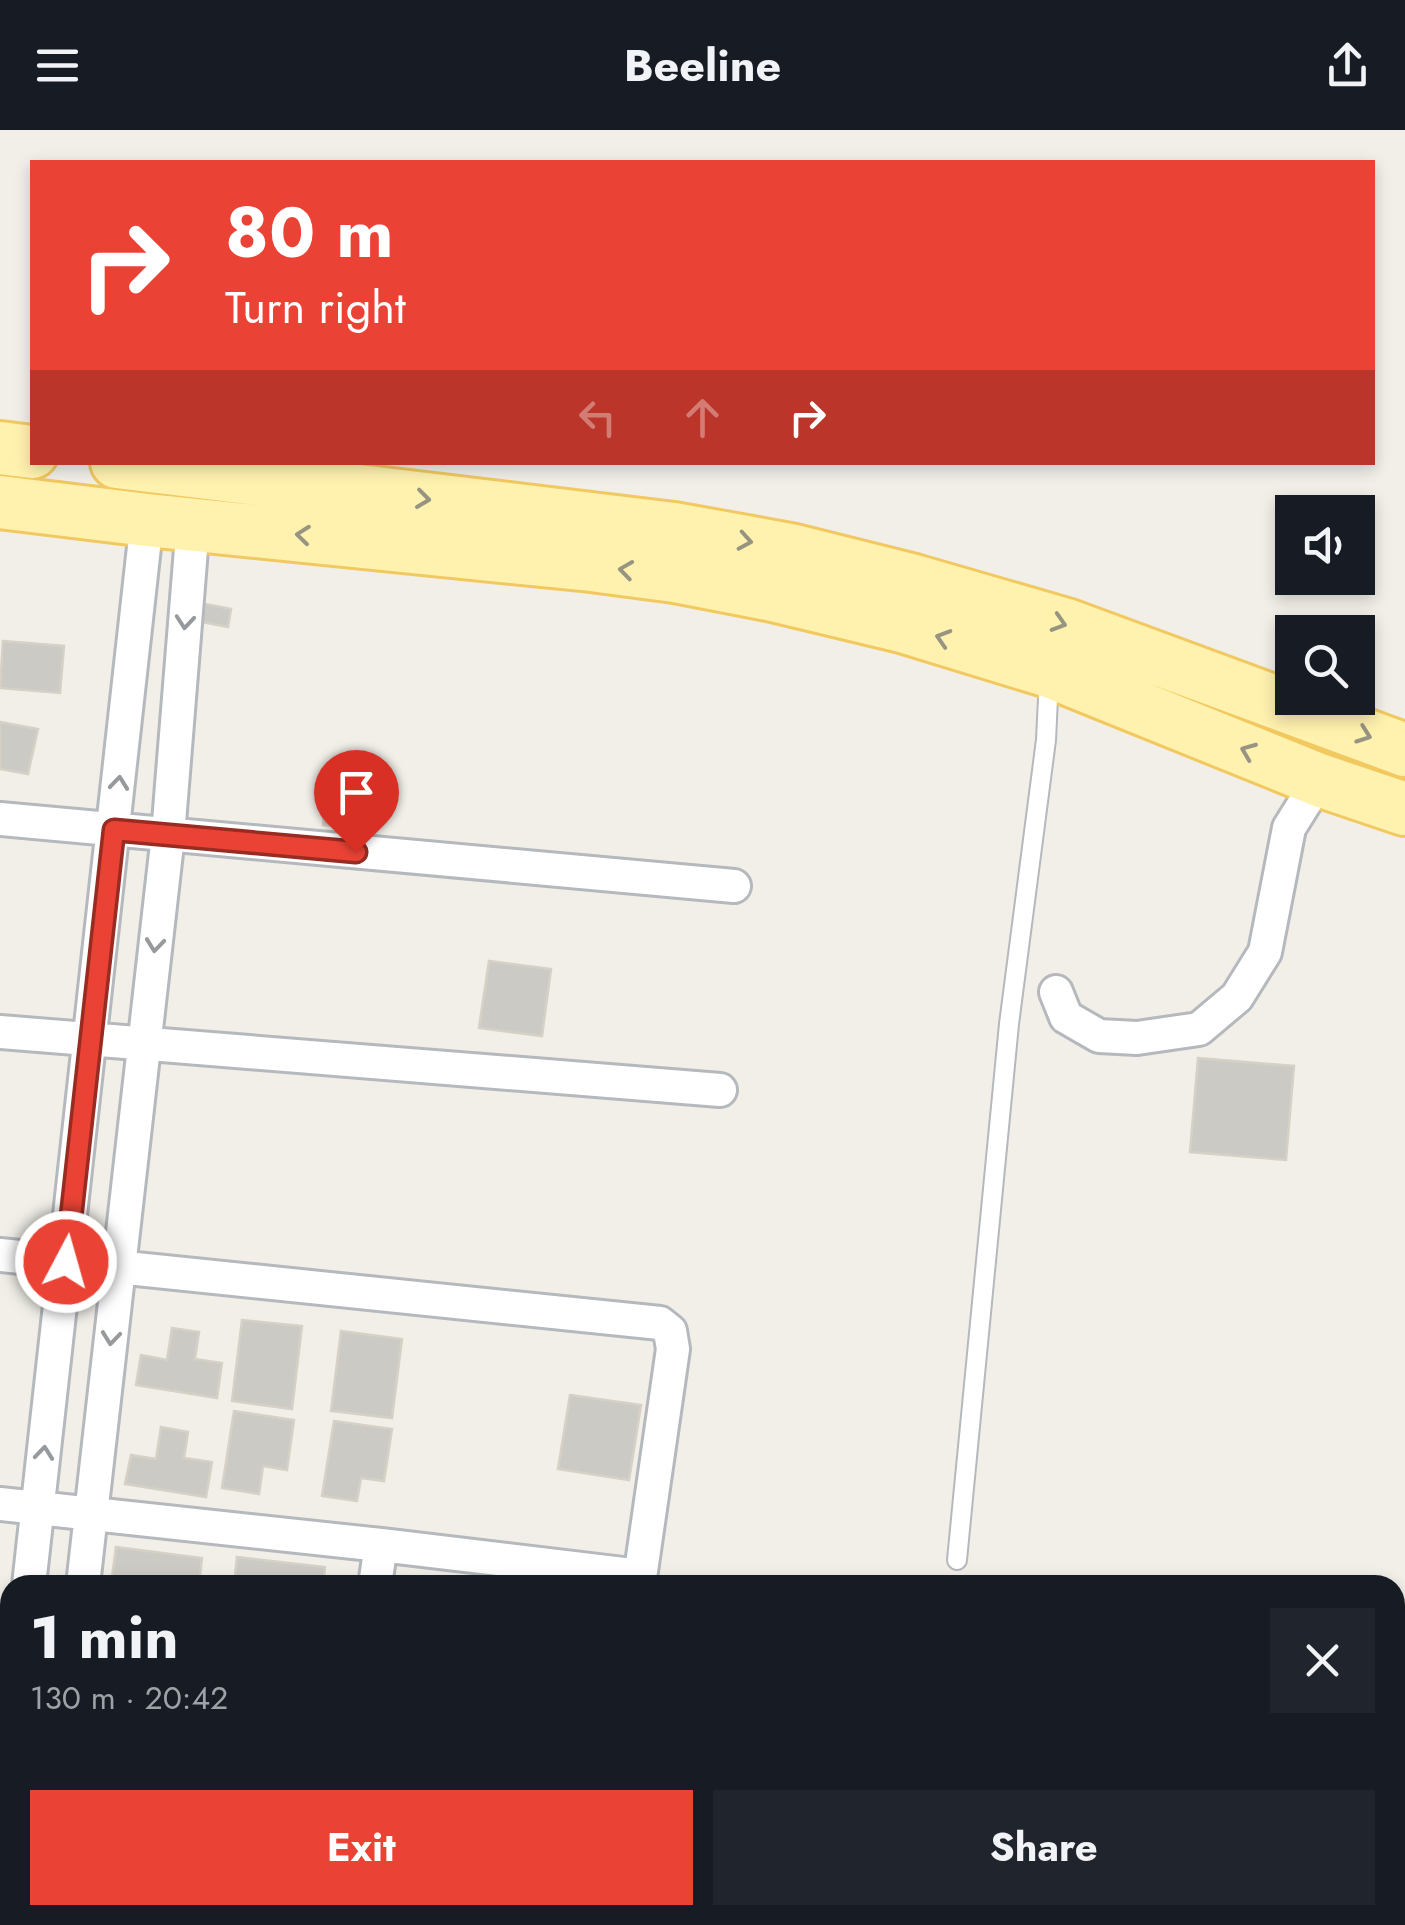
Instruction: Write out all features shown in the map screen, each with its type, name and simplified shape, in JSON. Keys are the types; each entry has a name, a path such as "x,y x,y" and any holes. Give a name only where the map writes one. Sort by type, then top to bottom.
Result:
{"main road":[{"path":"0,448 30,452"},
{"path":"142,465 674,529 790,550 914,580 1066,624 1405,750"},
{"path":"0,502 555,561 675,576 773,595 902,626 1049,671 1320,780 1405,809"}],"street":[{"path":"30,1575 114,830 170,522"},
{"path":"84,1575 168,835 170,522"},
{"path":"1056,992 1066,1017 1100,1036 1137,1038 1199,1029 1238,997 1265,952 1290,828 1320,780"},
{"path":"0,819 734,886"},
{"path":"0,1032 720,1090"},
{"path":"0,1255 660,1323 670,1331 673,1349 641,1575"},
{"path":"0,1504 381,1544 598,1575"},
{"path":"376,1575 381,1544"}],"lane":[{"path":"958,1560 1009,1024 1046,740 1049,671"}],"building":[{"path":"200,603 231,609 228,627 197,621"},
{"path":"3,641 64,646 60,693 0,688"},
{"path":"0,722 38,729 28,774 0,769"},
{"path":"325,798 363,801 361,828 323,825"},
{"path":"489,961 551,969 542,1036 479,1028"},
{"path":"1198,1058 1294,1066 1286,1160 1190,1152"},
{"path":"242,1320 302,1326 292,1409 232,1401"},
{"path":"172,1328 199,1332 195,1359 222,1363 217,1398 136,1385 141,1355 167,1360"},
{"path":"341,1331 402,1339 392,1418 331,1411"},
{"path":"570,1395 641,1405 629,1480 558,1469"},
{"path":"234,1411 294,1420 287,1470 263,1466 259,1494 222,1488"},
{"path":"334,1421 392,1429 384,1481 361,1478 357,1501 322,1496"},
{"path":"161,1427 188,1432 184,1458 212,1462 206,1497 125,1484 131,1455 156,1459"},
{"path":"116,1547 202,1558 200,1575 112,1575"},
{"path":"237,1557 325,1567 324,1575 235,1575"}],"route":[{"path":"66,1262 114,830 356,852"}]}
